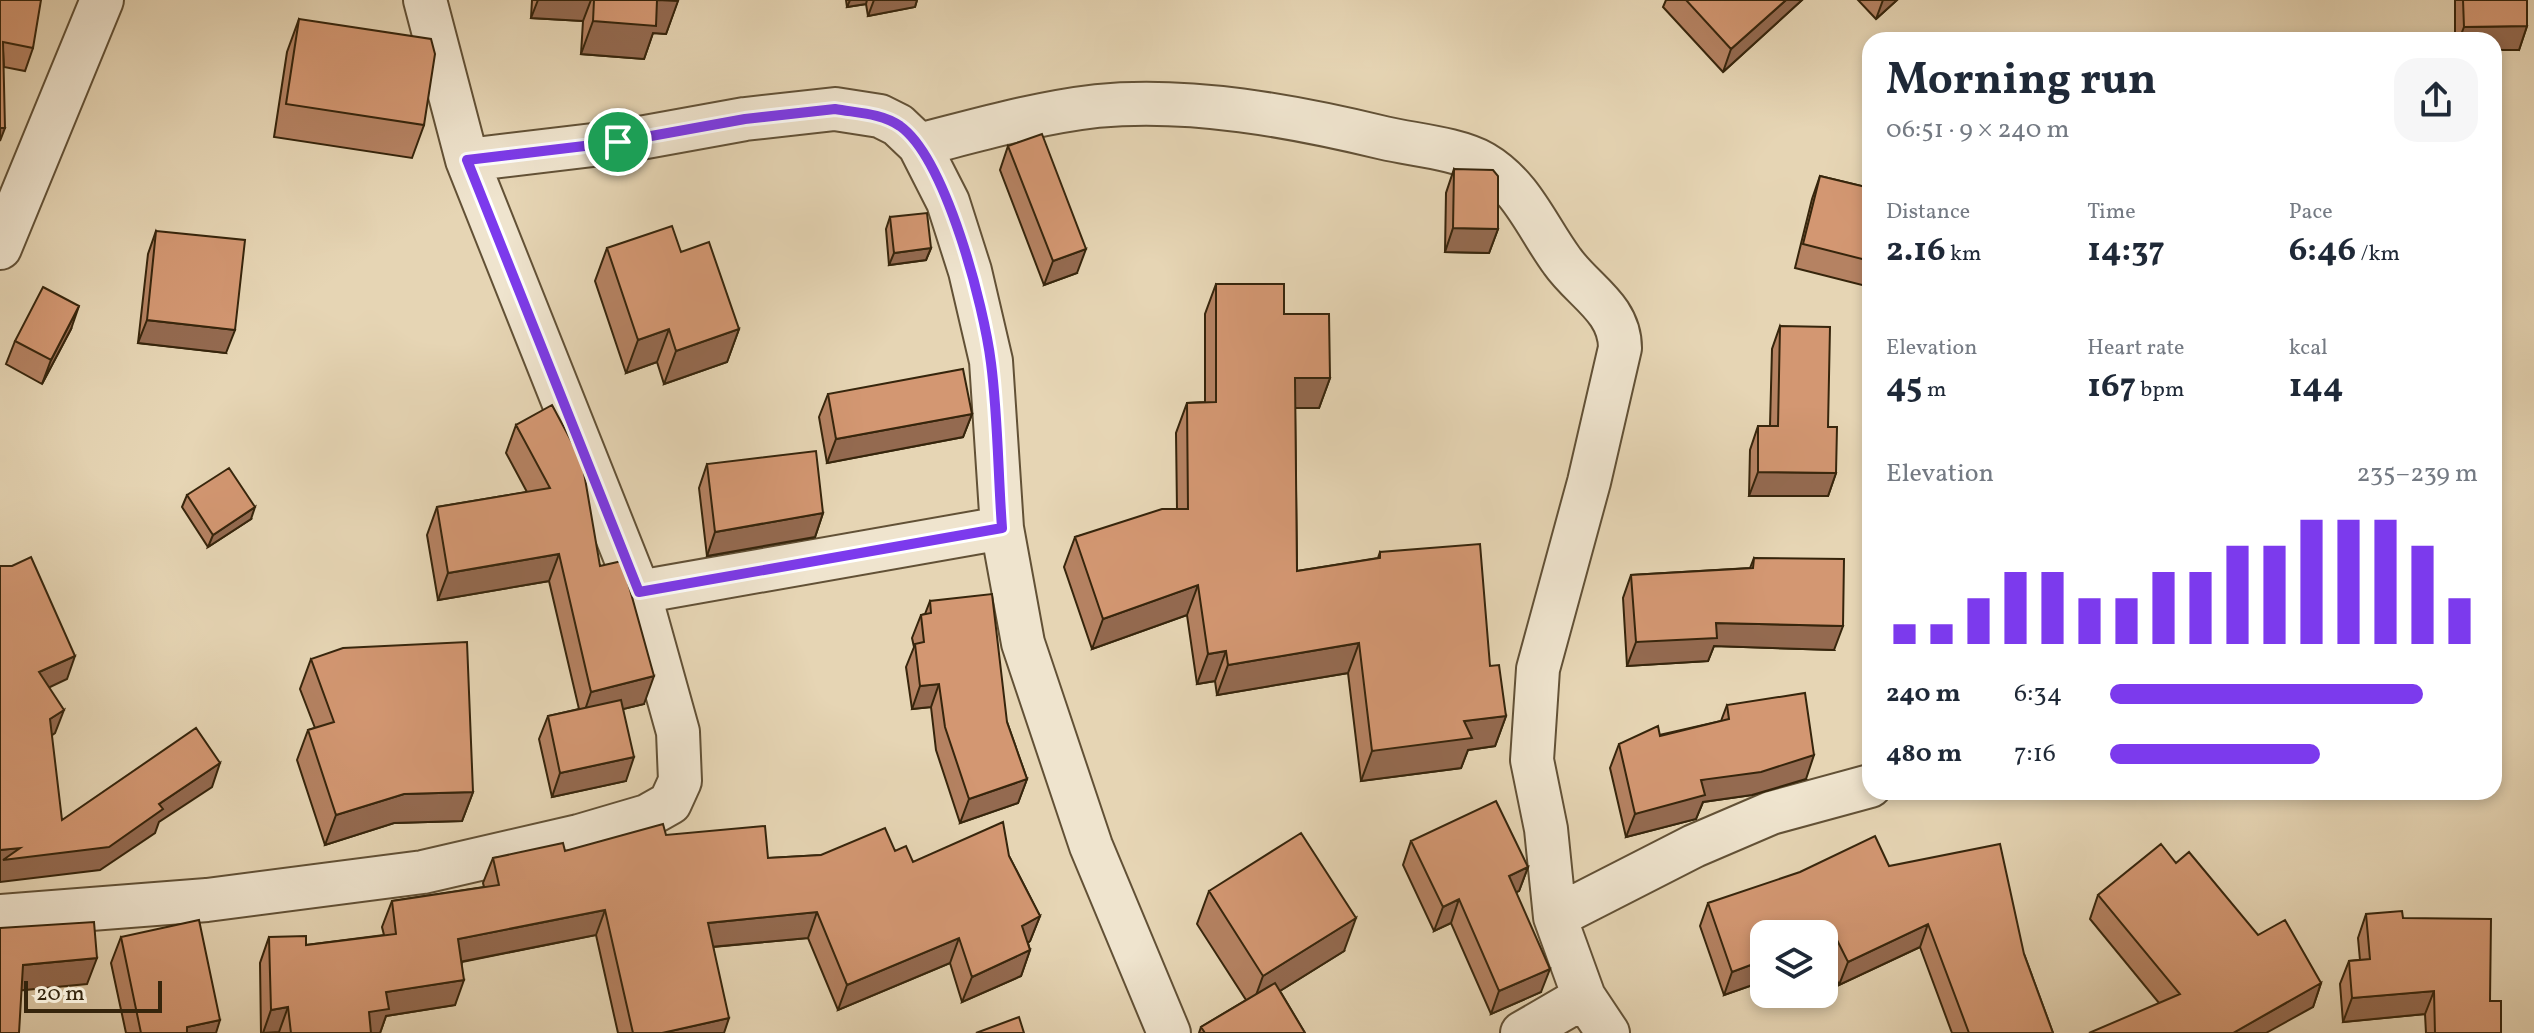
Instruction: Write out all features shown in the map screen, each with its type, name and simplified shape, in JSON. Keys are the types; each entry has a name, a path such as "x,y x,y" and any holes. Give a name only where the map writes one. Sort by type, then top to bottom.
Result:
{"street":[{"path":"0,248 102,0"},
{"path":"0,916 207,900 423,872 579,836 647,816 670,803 680,781 678,732 639,592 467,160 425,0"},
{"path":"919,145 1050,113 1098,106 1152,104 1212,109 1367,134 1464,157 1493,170 1525,201 1561,261 1581,286 1613,315 1620,331 1620,348 1589,482 1538,669 1532,760 1546,829 1555,917 1584,997 1608,1033"},
{"path":"467,160 618,142 745,119 835,109 880,116 898,125 919,145 952,216 970,271 991,361 1002,528 1023,643 1091,846 1169,1033"},
{"path":"639,592 1002,528"},
{"path":"1555,917 1707,840 1771,813 1862,788"},
{"path":"1522,1033 1584,997"}],"building":[{"path":"0,0 41,0 33,48 3,42 5,128 0,128"},
{"path":"594,0 657,0 656,26 593,21"},
{"path":"1686,0 1786,0 1731,49"},
{"path":"2463,0 2527,0 2527,26 2464,27"},
{"path":"299,19 431,39 435,54 424,125 286,104"},
{"path":"1042,134 1086,249 1053,261 1008,146"},
{"path":"1454,169 1493,170 1498,176 1498,229 1453,228"},
{"path":"1820,176 1862,186 1862,259 1803,244"},
{"path":"927,213 931,248 894,253 890,217"},
{"path":"672,226 681,252 709,242 739,329 676,351 669,329 638,340 607,248"},
{"path":"156,231 245,240 235,330 147,320"},
{"path":"1216,284 1284,284 1284,314 1329,314 1330,378 1295,378 1297,571 1380,558 1380,552 1480,544 1490,666 1499,665 1506,716 1464,721 1472,738 1372,751 1359,643 1228,665 1226,651 1208,654 1198,585 1103,619 1075,537 1162,509 1188,509 1187,403 1216,402"},
{"path":"43,287 79,306 51,360 15,341"},
{"path":"1780,326 1830,327 1828,427 1837,427 1836,473 1758,472 1758,426 1778,426"},
{"path":"963,369 972,414 836,439 828,394"},
{"path":"552,405 582,461 600,566 622,561 654,676 591,692 559,554 448,573 437,507 550,488 516,425"},
{"path":"816,451 823,513 715,532 707,464"},
{"path":"229,468 255,507 213,535 187,495"},
{"path":"31,557 75,656 39,672 64,710 50,719 62,820 196,728 220,763 159,804 163,809 109,847 3,860 20,848 0,850 0,566 12,566"},
{"path":"1754,558 1844,559 1843,626 1716,623 1717,638 1636,642 1631,575 1753,568"},
{"path":"992,594 1007,722 1027,779 969,799 945,727 939,684 920,686 915,644 924,642 921,615 931,613 930,601"},
{"path":"467,642 473,792 404,794 336,815 308,730 334,722 311,659 343,648"},
{"path":"1805,693 1814,755 1761,772 1701,780 1705,795 1635,814 1619,744 1658,726 1660,736 1729,719 1727,705"},
{"path":"621,700 634,757 560,773 548,716"},
{"path":"1496,801 1528,867 1509,876 1550,969 1499,991 1459,899 1443,907 1411,841"},
{"path":"1003,822 1009,856 1040,916 1022,926 1030,950 972,977 959,938 847,985 817,912 708,923 729,1018 662,1033 633,1033 605,910 458,939 464,980 386,992 389,1009 369,1012 371,1033 291,1033 288,1007 271,1010 269,937 306,936 306,945 396,934 392,901 499,885 493,858 563,843 565,851 663,824 666,835 765,826 768,858 821,855 885,828 895,851 906,846 913,862"},
{"path":"1301,833 1356,918 1263,976 1209,891"},
{"path":"1875,836 1889,866 2000,844 2024,954 2053,1033 1969,1033 1928,924 1848,962 1838,942 1838,920 1750,920 1750,965 1732,972 1708,903 1800,872"},
{"path":"2161,844 2176,863 2189,852 2258,935 2285,920 2321,983 2233,1033 2089,1033 2180,994 2098,895"},
{"path":"2402,911 2403,918 2491,919 2490,1001 2501,1001 2501,1033 2435,1033 2434,991 2352,998 2349,961 2370,959 2366,914"},
{"path":"199,920 220,1020 187,1027 187,1033 141,1033 121,937"},
{"path":"94,922 97,958 23,965 19,1033 0,1033 0,928"},
{"path":"1275,983 1305,1033 1205,1033 1201,1027"},
{"path":"1019,1017 1024,1033 976,1033"}],"route":[{"path":"835,109 880,116 911,135 948,202 970,271 991,361 1002,528 639,592 467,160 618,142 745,119 835,109"}]}
